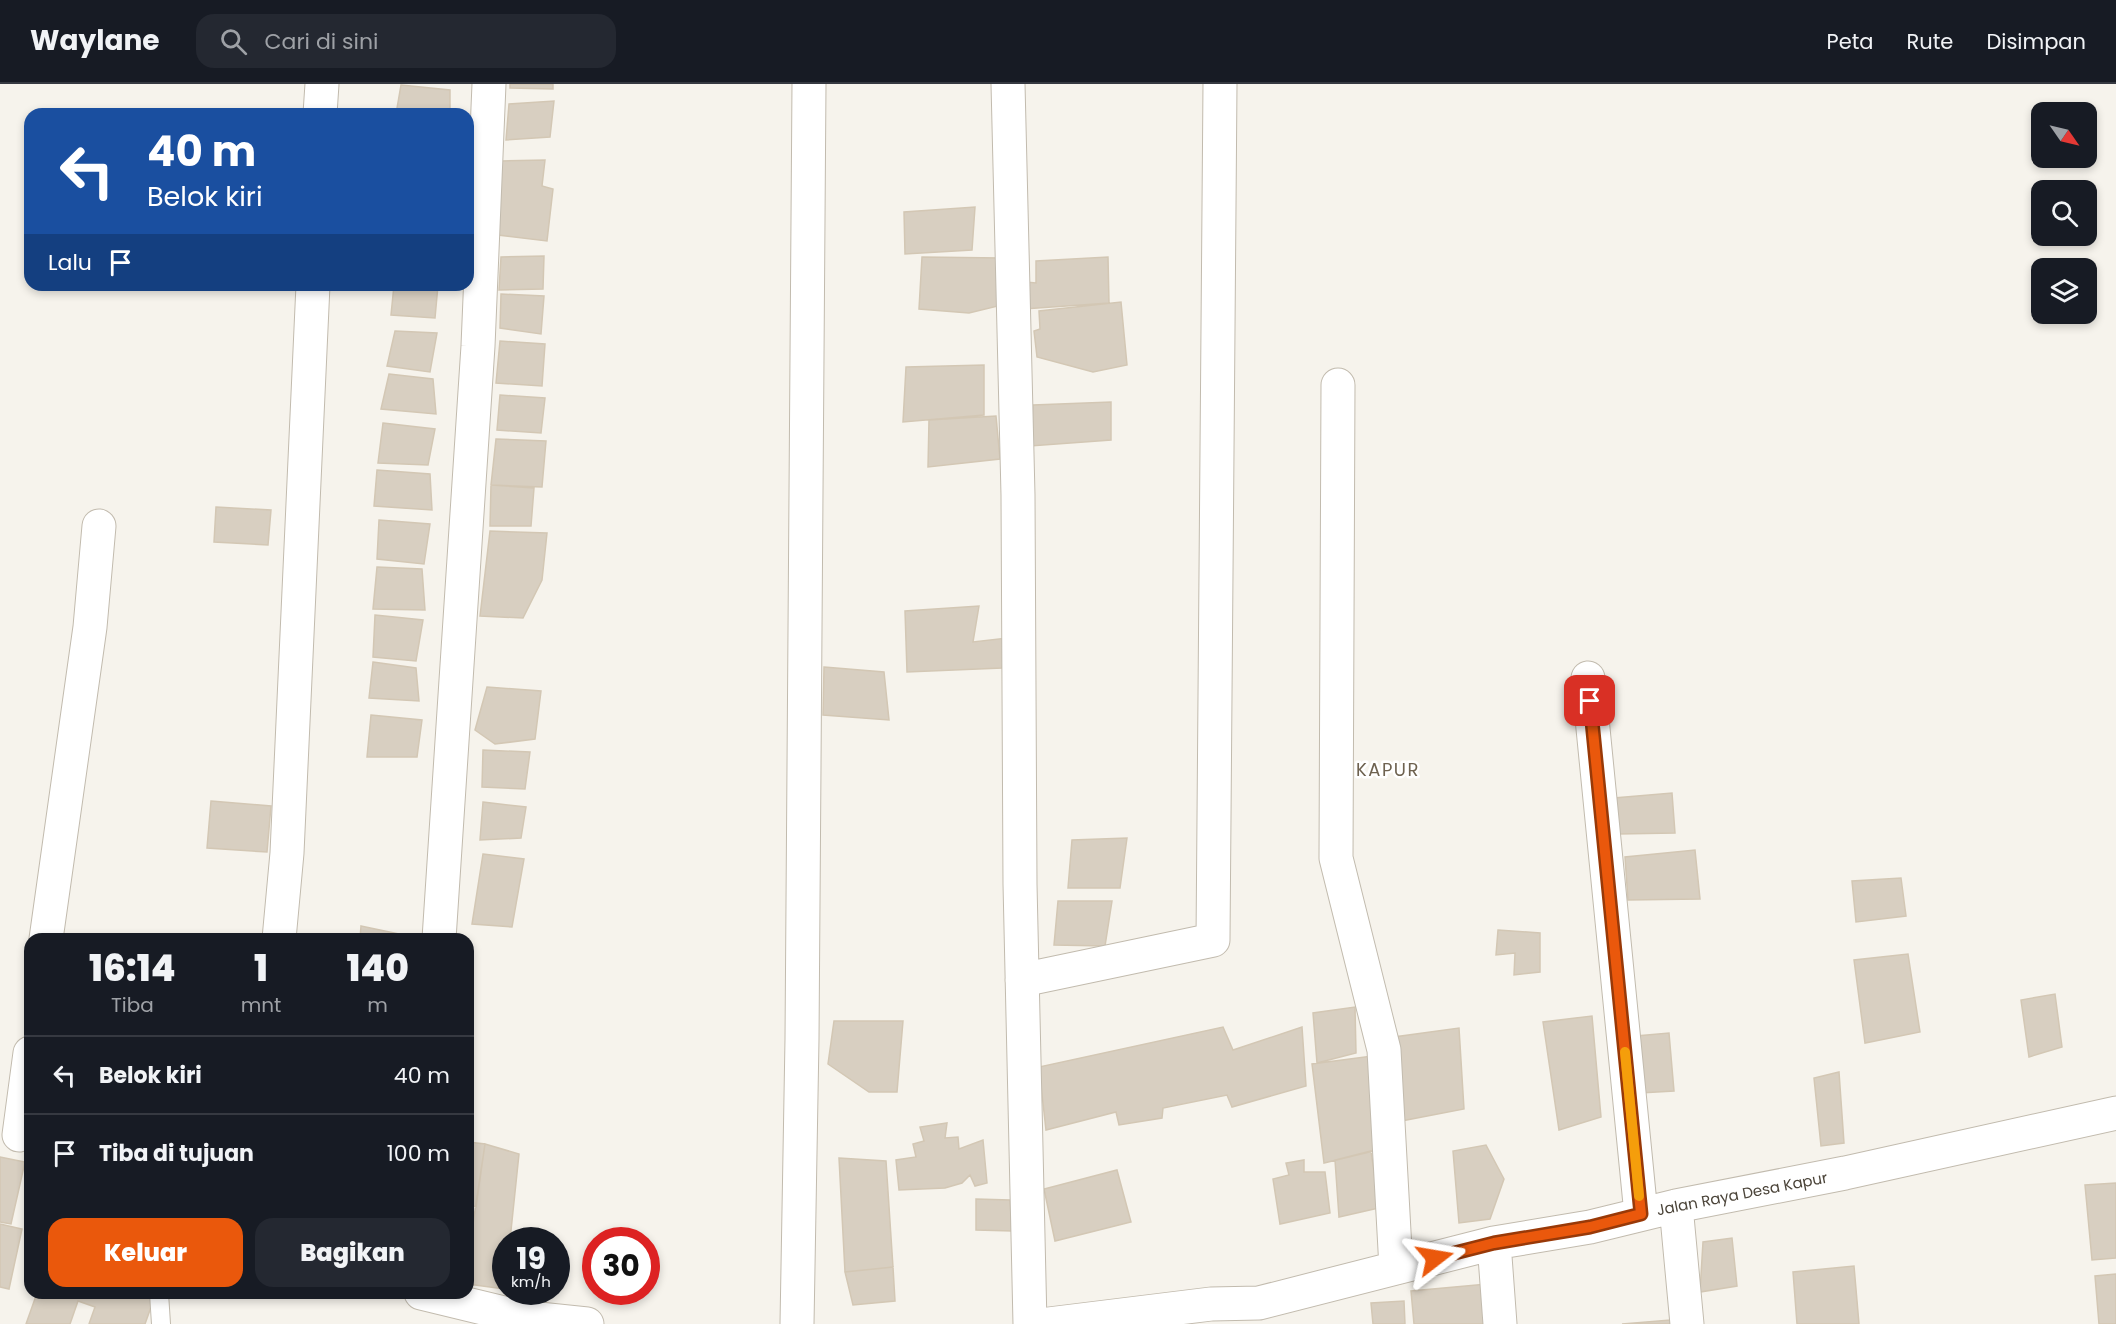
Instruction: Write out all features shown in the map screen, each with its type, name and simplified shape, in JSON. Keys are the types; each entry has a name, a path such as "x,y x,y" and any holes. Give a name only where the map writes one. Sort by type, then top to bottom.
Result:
{"street":[{"path":"320,108 322,84"},
{"path":"439,933 478,346 489,84"},
{"path":"797,1324 802,1039 809,84"},
{"path":"1008,84 1017,483 1022,980 1030,1324"},
{"path":"1022,980 1213,940 1220,84"},
{"path":"280,933 287,853 313,291"},
{"path":"1338,385 1336,858 1384,1050 1396,1268"},
{"path":"47,933 90,627 99,526"},
{"path":"1588,678 1641,1214"},
{"path":"16,1134 24,1088"},
{"name":"Jalan Raya Desa Kapur","path":"1048,1324 1211,1304 1260,1314 1396,1268 1494,1243 1590,1227 1676,1206 1845,1173 2116,1113"},
{"path":"1676,1206 1687,1324"},
{"path":"1494,1243 1500,1324"},
{"path":"439,1306 587,1324"}],"lane":[{"path":"159,1299 161,1324"}],"building":[{"path":"510,84 553,84 553,89 510,88"},
{"path":"401,85 450,90 450,108 397,108"},
{"path":"554,101 550,137 506,140 509,104"},
{"path":"545,160 542,186 553,189 547,241 498,235 502,161"},
{"path":"975,207 972,250 905,254 904,212"},
{"path":"544,256 543,289 499,290 501,257"},
{"path":"922,257 1001,258 998,306 969,313 919,309"},
{"path":"1108,257 1109,303 1024,309 1026,282 1036,283 1036,261"},
{"path":"393,291 437,291 435,318 391,315"},
{"path":"501,294 544,296 541,334 500,328"},
{"path":"1121,302 1127,365 1093,372 1037,357 1034,331 1040,329 1039,311"},
{"path":"395,331 437,333 430,372 387,366"},
{"path":"500,341 545,344 542,386 496,383"},
{"path":"984,365 984,415 903,422 906,367"},
{"path":"389,374 433,379 436,414 381,409"},
{"path":"500,395 545,398 541,433 497,430"},
{"path":"1111,402 1111,440 1030,446 1033,405"},
{"path":"996,416 1000,459 928,467 929,420"},
{"path":"383,423 435,429 428,465 378,463"},
{"path":"496,439 546,441 542,487 491,485"},
{"path":"377,470 430,474 432,510 374,506"},
{"path":"491,485 534,488 531,526 490,526"},
{"path":"216,507 271,510 268,545 214,542"},
{"path":"379,520 430,524 424,564 377,559"},
{"path":"490,531 547,533 542,580 523,618 480,616"},
{"path":"377,567 422,569 425,610 373,609"},
{"path":"979,606 973,642 1007,638 1002,668 907,672 905,611"},
{"path":"375,615 423,620 416,661 373,657"},
{"path":"373,662 416,668 419,701 369,698"},
{"path":"824,667 884,672 889,720 823,715"},
{"path":"487,687 541,691 535,739 495,744 475,730"},
{"path":"371,715 422,720 417,757 367,757"},
{"path":"483,750 530,752 525,789 482,787"},
{"path":"1672,793 1675,833 1618,834 1614,798"},
{"path":"211,801 271,806 267,852 207,848"},
{"path":"483,802 526,807 521,838 480,840"},
{"path":"1127,838 1120,888 1068,888 1072,840"},
{"path":"1695,850 1700,899 1628,900 1625,857"},
{"path":"483,854 524,859 512,927 472,924"},
{"path":"1901,878 1906,916 1856,922 1852,881"},
{"path":"1058,901 1112,901 1105,946 1054,945"},
{"path":"361,926 395,933 360,933"},
{"path":"1498,930 1540,933 1540,972 1514,975 1515,953 1496,955"},
{"path":"1908,954 1920,1032 1865,1043 1854,960"},
{"path":"2055,994 2062,1047 2029,1057 2021,1000"},
{"path":"1355,1007 1356,1053 1317,1063 1313,1013"},
{"path":"1592,1016 1601,1117 1559,1130 1543,1022"},
{"path":"834,1021 903,1021 897,1092 869,1092 828,1064"},
{"path":"1223,1027 1233,1050 1302,1027 1306,1086 1232,1107 1227,1095 1163,1108 1162,1118 1119,1125 1116,1112 1046,1130 1039,1067"},
{"path":"1459,1028 1464,1109 1396,1122 1394,1037"},
{"path":"1669,1033 1674,1091 1640,1093 1636,1036"},
{"path":"1372,1056 1378,1150 1324,1163 1312,1064"},
{"path":"1839,1072 1844,1143 1821,1146 1814,1078"},
{"path":"947,1123 945,1138 958,1137 959,1149 983,1140 987,1183 975,1186 970,1175 962,1183 945,1188 899,1190 896,1160 916,1157 913,1144 924,1141 920,1127"},
{"path":"474,1143 485,1144 476,1207 474,1206"},
{"path":"485,1144 519,1154 511,1227 492,1227 492,1287 474,1285 474,1217"},
{"path":"1486,1145 1504,1179 1490,1219 1459,1223 1453,1151"},
{"path":"1371,1151 1379,1208 1339,1217 1335,1160"},
{"path":"0,1157 24,1162 24,1166 11,1224 0,1222"},
{"path":"839,1158 886,1161 893,1267 845,1272"},
{"path":"1304,1160 1304,1172 1325,1172 1330,1213 1280,1224 1273,1179 1289,1175 1286,1163"},
{"path":"1117,1170 1131,1222 1055,1241 1044,1189"},
{"path":"2116,1183 2116,1258 2092,1260 2085,1185"},
{"path":"976,1199 1010,1200 1012,1231 976,1230"},
{"path":"0,1224 22,1229 9,1289 0,1287"},
{"path":"1732,1238 1737,1286 1700,1292 1703,1242"},
{"path":"1854,1266 1859,1324 1797,1324 1793,1272"},
{"path":"893,1267 895,1301 853,1305 845,1272"},
{"path":"2116,1274 2116,1324 2099,1324 2095,1276"},
{"path":"1487,1284 1490,1324 1414,1324 1411,1291"},
{"path":"35,1299 154,1299 145,1324 89,1324 95,1307 78,1301 70,1324 26,1324"},
{"path":"1404,1301 1405,1324 1373,1324 1371,1303"},
{"path":"1670,1320 1670,1324 1622,1324"}],"slow traffic":[{"path":"1625,1052 1639,1196"}],"district":[{"name":"KAPUR","path":"1388,770"}],"route":[{"path":"1435,1258 1494,1243 1590,1227 1641,1214 1590,701"}]}
